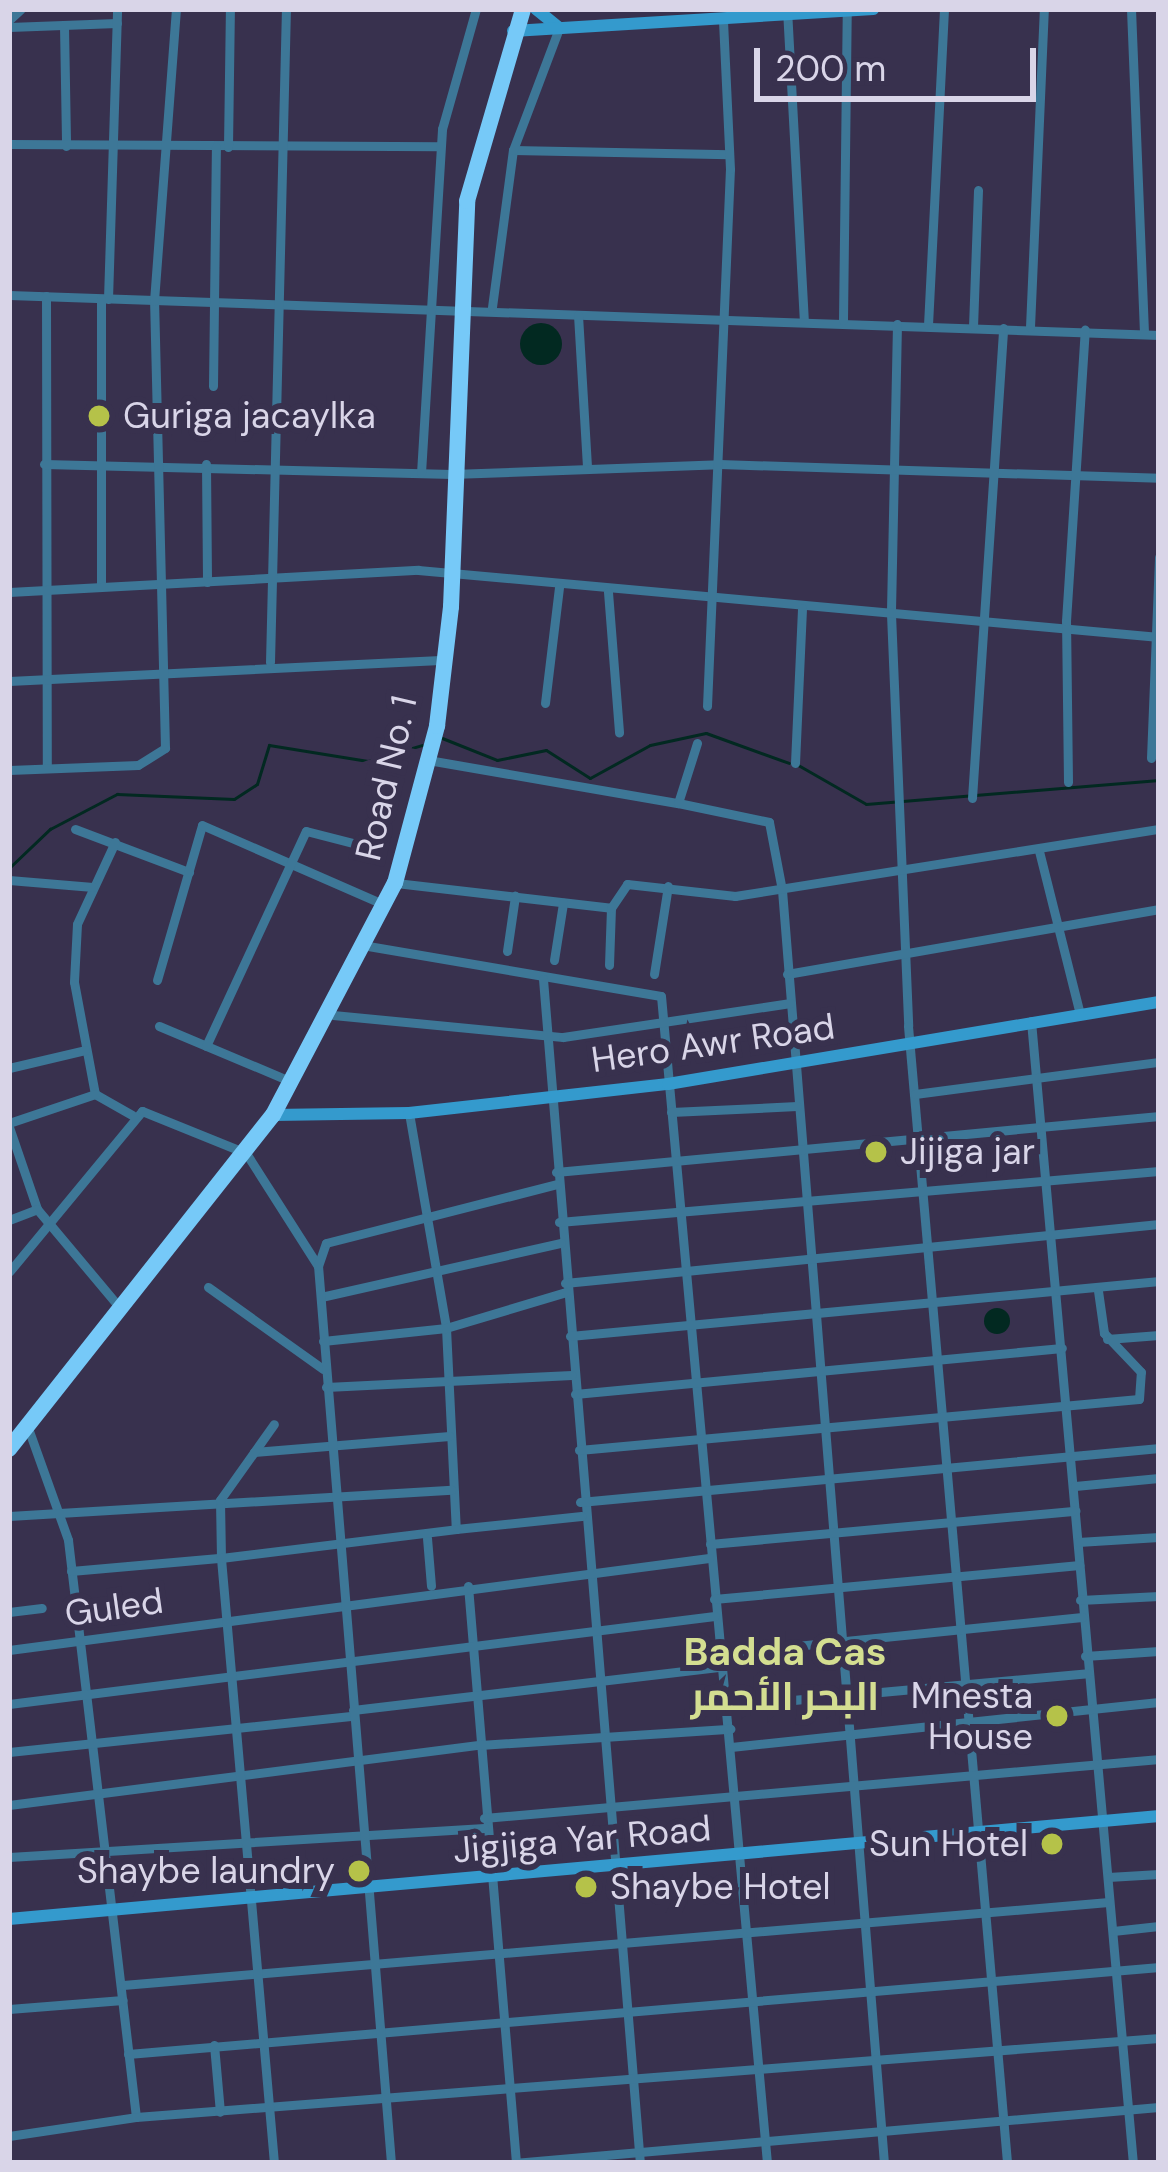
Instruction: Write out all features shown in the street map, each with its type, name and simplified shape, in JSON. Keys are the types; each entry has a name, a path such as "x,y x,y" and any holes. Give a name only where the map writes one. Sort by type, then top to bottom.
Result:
{"highway":[{"name":"Road No. 1","path":"9,1449 273,1115 333,1015 395,883 428,760 445,660 458,304 467,201 513,31 524,9"}],"street":[{"path":"9,24 20,9"},
{"path":"100,586 117,9"},
{"path":"9,770 156,760 162,670 154,301 161,148 176,9"},
{"path":"213,386 213,303 230,9"},
{"path":"271,662 272,304 286,9"},
{"path":"421,472 425,304 440,146 476,9"},
{"path":"536,9 559,28"},
{"path":"513,31 873,9"},
{"path":"928,325 944,9"},
{"path":"1030,327 1044,9"},
{"path":"1131,9 1144,334"},
{"path":"843,320 848,10"},
{"path":"787,12 804,320"},
{"path":"707,706 729,154 723,19"},
{"path":"9,24 117,23"},
{"path":"64,26 66,146"},
{"path":"491,307 513,151 559,28"},
{"path":"9,144 440,146"},
{"path":"513,151 729,154"},
{"path":"974,327 978,190"},
{"path":"9,295 213,303 458,304 578,315 843,320 1159,335"},
{"path":"46,296 42,589 47,765"},
{"path":"578,315 587,467"},
{"path":"897,324 891,614 909,1043 1006,2163"},
{"path":"972,798 988,472 1003,328"},
{"path":"1068,782 1066,621 1085,330"},
{"path":"44,464 158,462 452,474 719,464 1073,471 1159,478"},
{"path":"206,464 207,582"},
{"path":"1151,758 1159,557"},
{"path":"9,592 451,576 802,608 1066,621 1157,637"},
{"path":"545,703 560,587"},
{"path":"608,592 619,733"},
{"path":"795,763 802,608"},
{"path":"9,681 271,662 445,660"},
{"path":"678,803 697,742"},
{"path":"428,760 769,822 782,890 814,1368 884,2163"},
{"path":"157,980 202,825 385,905"},
{"path":"75,829 189,872"},
{"path":"609,965 611,908 627,884 782,890 901,867 1039,851 1159,829"},
{"path":"206,1046 290,864 314,830 376,849"},
{"path":"115,842 92,887 73,955 95,1094 131,1115 161,1114 246,1153 318,1266"},
{"path":"1039,851 1078,1010"},
{"path":"9,880 92,887"},
{"path":"395,883 611,908"},
{"path":"654,974 668,886"},
{"path":"507,951 515,896"},
{"path":"554,960 563,903"},
{"path":"788,974 1159,909"},
{"path":"368,946 543,979 652,987 661,1028 688,1274 709,1558 730,1729 766,2163"},
{"path":"543,979 590,1630 639,2159"},
{"name":"Hero Awr Road","path":"273,1115 409,1113 668,1084 1078,1010 1159,1002"},
{"path":"333,1015 545,1035 661,1028 790,1003"},
{"path":"1030,1019 1059,1293 1076,1486 1080,1600 1133,2163"},
{"path":"159,1026 293,1082"},
{"path":"9,1068 86,1050"},
{"path":"915,1094 1038,1074 1158,1062 1159,1073"},
{"path":"95,1094 9,1125 41,1215 120,1308"},
{"path":"670,1112 797,1106"},
{"path":"409,1113 440,1275 452,1381 449,1436 456,1529"},
{"path":"9,1272 41,1215 131,1115"},
{"path":"391,2163 323,1369 318,1266 326,1243 426,1210 556,1178 800,1148 1159,1116"},
{"path":"560,1222 804,1207 1159,1172"},
{"path":"9,1220 41,1215"},
{"path":"322,1341 446,1328 566,1288 1159,1224"},
{"path":"321,1297 440,1275 562,1244"},
{"path":"570,1336 932,1299 1098,1291 1159,1281"},
{"path":"208,1287 323,1369"},
{"path":"579,1450 942,1412 1139,1399 1141,1372 1107,1339 1098,1291"},
{"path":"1107,1339 1159,1335"},
{"path":"575,1394 937,1355 1062,1348"},
{"path":"326,1387 572,1375"},
{"path":"274,1424 220,1500 227,1676 274,2163"},
{"path":"27,1425 62,1513 109,1850 136,2117"},
{"path":"254,1452 449,1436"},
{"path":"580,1502 1159,1448"},
{"path":"1076,1486 1159,1478"},
{"path":"9,1516 451,1490"},
{"path":"710,1544 1076,1511"},
{"path":"71,1571 427,1538 456,1529 581,1516"},
{"path":"1078,1542 1159,1537"},
{"path":"427,1538 431,1586"},
{"name":"Guled","path":"9,1650 431,1586 586,1575 709,1558"},
{"path":"714,1599 954,1573 1079,1565"},
{"path":"468,1586 487,1876 515,2163 639,2159 764,2139 1159,2107"},
{"path":"1080,1600 1159,1596"},
{"path":"9,1612 42,1608"},
{"path":"9,1704 351,1663 472,1642 715,1616"},
{"path":"718,1654 1082,1617"},
{"path":"1085,1656 1159,1651"},
{"path":"9,1752 720,1667"},
{"path":"727,1706 1087,1673"},
{"path":"731,1747 1159,1702"},
{"path":"9,1805 357,1768 480,1745 730,1729"},
{"path":"9,1857 362,1828 484,1823 734,1795 1159,1759"},
{"name":"Jigjiga Yar Road","path":"9,1919 1159,1816"},
{"path":"1108,1877 1159,1874"},
{"path":"123,1984 620,1937 865,1923 1109,1901"},
{"path":"1112,1930 1159,1926"},
{"path":"128,2054 868,1986 1159,1967"},
{"path":"9,2009 123,2000"},
{"path":"9,2136 136,2117 631,2085 874,2058 1159,2038"},
{"path":"214,2045 220,2112"}],"shaded area":[{"path":"541,323 556,329 562,344 556,359 541,365 526,359 520,344 526,329"},
{"path":"997,1308 1010,1321 997,1334 984,1321"}],"waterway":[{"path":"442,738 497,760 546,750 590,778 650,745 706,733 789,763"},
{"path":"9,868 50,829 117,794 234,799 257,784 269,745 368,761 422,745"},
{"path":"798,765 866,804 1159,780"}],"place":[{"name":"Guriga jacaylka","path":"99,416"},
{"name":"Jijiga jar","path":"876,1152"},
{"name":"Mnesta House","path":"1057,1716"},
{"name":"Sun Hotel","path":"1052,1844"},
{"name":"Shaybe laundry","path":"359,1871"},
{"name":"Shaybe Hotel","path":"586,1887"}],"district":[{"name":"Badda Cas البحر الأحمر","path":"785,1676"}]}
